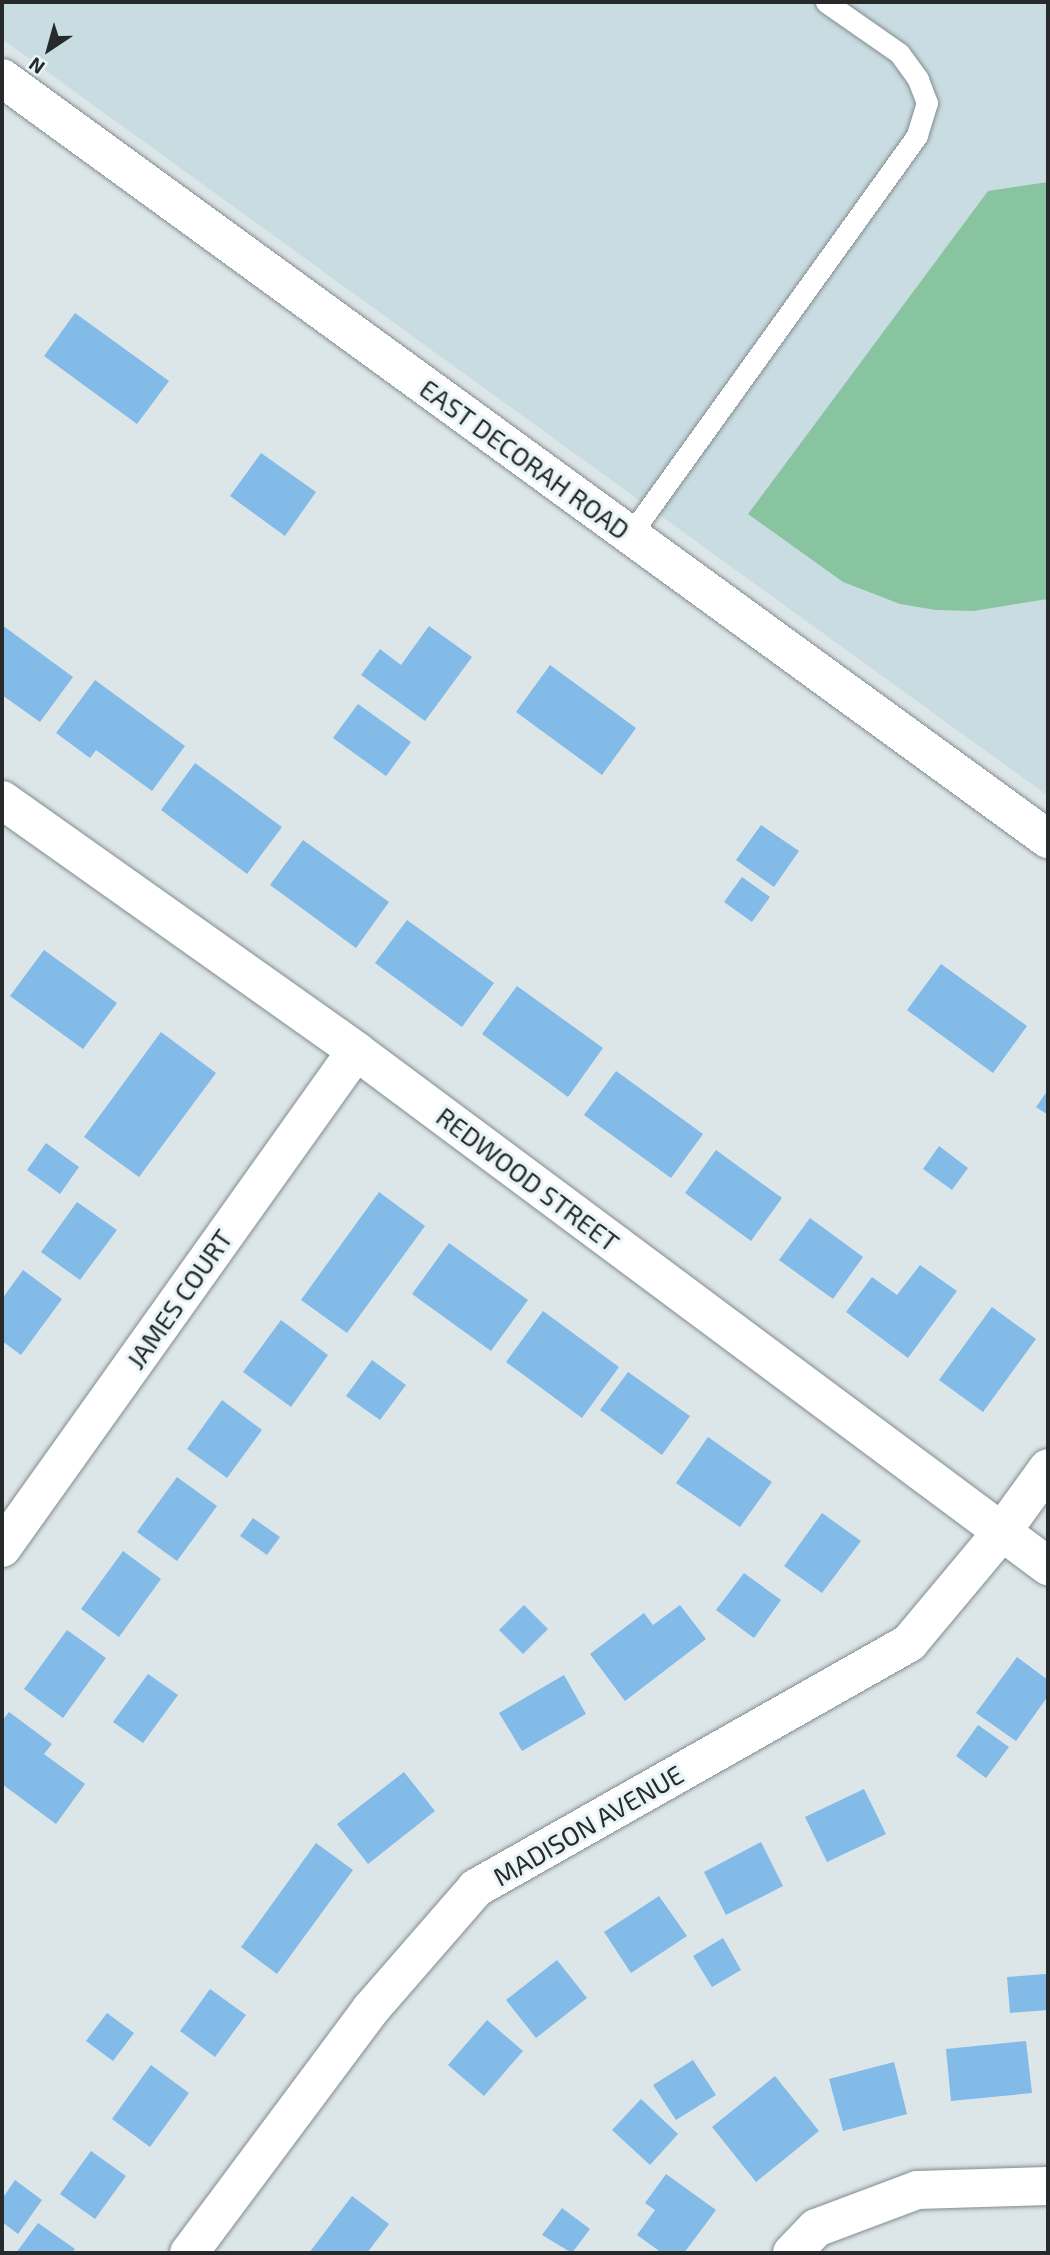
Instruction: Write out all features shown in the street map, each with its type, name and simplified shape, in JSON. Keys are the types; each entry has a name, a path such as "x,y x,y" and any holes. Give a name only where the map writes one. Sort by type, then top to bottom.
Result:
{"street":[{"name":"EAST DECORAH ROAD","path":"2,78 1048,839"},
{"name":"REDWOOD STREET","path":"2,800 356,1051 1048,1566"},
{"name":"JAMES COURT","path":"2,1548 356,1051"},
{"name":"MADISON AVENUE","path":"189,2253 371,2009 476,1888 909,1643 1001,1533 1048,1468"},
{"path":"792,2253 816,2228 917,2190 1048,2186"}],"lane":[{"path":"630,535 917,135 927,103 918,79 899,53 826,2"}],"shaded area":[{"path":"2,2 1048,2 1048,796 2,39"}],"green space":[{"path":"1048,182 1048,599 973,611 936,610 900,604 843,582 748,514 988,191"}],"building":[{"path":"75,313 169,381 137,424 44,356"},
{"path":"261,453 316,492 285,536 230,496"},
{"path":"2,625 73,677 40,722 2,695"},
{"path":"429,626 472,657 425,721 361,675 380,649 401,665"},
{"path":"550,665 636,728 602,775 516,712"},
{"path":"95,680 185,746 152,791 96,750 90,758 56,733"},
{"path":"358,704 411,742 386,776 333,738"},
{"path":"195,763 282,827 247,874 161,810"},
{"path":"761,825 799,851 774,887 736,860"},
{"path":"303,840 389,902 356,948 270,885"},
{"path":"742,877 770,897 752,922 724,902"},
{"path":"407,920 494,983 462,1027 375,963"},
{"path":"44,950 117,1003 83,1049 10,996"},
{"path":"941,964 1027,1026 993,1073 907,1010"},
{"path":"517,986 603,1048 568,1097 482,1034"},
{"path":"161,1032 216,1073 139,1177 84,1137"},
{"path":"616,1071 703,1134 671,1178 584,1115"},
{"path":"1048,1090 1048,1115 1036,1107"},
{"path":"46,1143 79,1167 60,1194 27,1170"},
{"path":"939,1146 968,1168 952,1190 923,1169"},
{"path":"716,1150 782,1198 751,1241 685,1193"},
{"path":"379,1192 425,1226 347,1333 301,1300"},
{"path":"77,1202 117,1230 80,1280 41,1252"},
{"path":"810,1218 863,1257 833,1299 779,1260"},
{"path":"449,1243 528,1300 491,1351 412,1294"},
{"path":"920,1265 957,1291 908,1358 846,1312 872,1277 897,1295"},
{"path":"23,1270 62,1299 21,1355 2,1341 2,1299"},
{"path":"992,1307 1036,1339 983,1412 939,1380"},
{"path":"543,1311 619,1367 582,1418 506,1362"},
{"path":"281,1320 328,1355 291,1407 243,1372"},
{"path":"372,1360 406,1385 380,1420 346,1396"},
{"path":"628,1372 690,1416 662,1455 600,1410"},
{"path":"222,1400 262,1430 227,1478 187,1449"},
{"path":"708,1437 772,1482 740,1527 676,1483"},
{"path":"177,1477 217,1506 177,1561 137,1532"},
{"path":"822,1513 861,1541 822,1593 784,1566"},
{"path":"253,1518 280,1537 267,1555 240,1536"},
{"path":"123,1551 161,1579 119,1637 81,1609"},
{"path":"744,1573 781,1600 754,1638 716,1610"},
{"path":"524,1605 548,1629 523,1654 499,1630"},
{"path":"680,1605 706,1639 625,1701 590,1654 644,1613 653,1625"},
{"path":"67,1630 106,1658 63,1718 24,1689"},
{"path":"1017,1657 1048,1680 1048,1696 1016,1741 976,1713"},
{"path":"148,1674 178,1695 143,1743 113,1722"},
{"path":"564,1675 586,1714 522,1751 499,1713"},
{"path":"9,1712 52,1744 44,1754 85,1784 56,1824 2,1784 2,1721"},
{"path":"978,1725 1009,1747 986,1778 956,1756"},
{"path":"404,1772 435,1811 368,1864 337,1824"},
{"path":"864,1789 886,1834 827,1862 805,1817"},
{"path":"761,1842 783,1886 726,1915 704,1872"},
{"path":"316,1843 353,1870 277,1974 241,1947"},
{"path":"659,1896 687,1936 631,1973 604,1932"},
{"path":"723,1938 741,1970 712,1987 693,1956"},
{"path":"557,1960 587,1998 536,2038 506,2000"},
{"path":"1046,1974 1048,2010 1010,2013 1007,1977"},
{"path":"210,1989 246,2015 215,2057 180,2031"},
{"path":"107,2013 134,2033 113,2061 86,2041"},
{"path":"487,2020 523,2051 484,2096 448,2065"},
{"path":"1026,2041 1032,2093 951,2101 946,2049"},
{"path":"693,2060 716,2095 676,2120 653,2085"},
{"path":"894,2062 907,2114 843,2131 829,2079"},
{"path":"151,2065 189,2093 150,2147 112,2119"},
{"path":"775,2076 819,2131 756,2182 712,2127"},
{"path":"641,2099 678,2134 650,2165 612,2130"},
{"path":"91,2151 126,2176 95,2219 60,2194"},
{"path":"666,2174 716,2210 684,2253 662,2253 637,2235 655,2210 645,2203"},
{"path":"15,2180 42,2200 18,2234 2,2222 2,2199"},
{"path":"352,2196 389,2224 367,2253 309,2253"},
{"path":"562,2208 590,2229 572,2253 542,2235"},
{"path":"38,2223 75,2249 72,2253 16,2253"}]}
